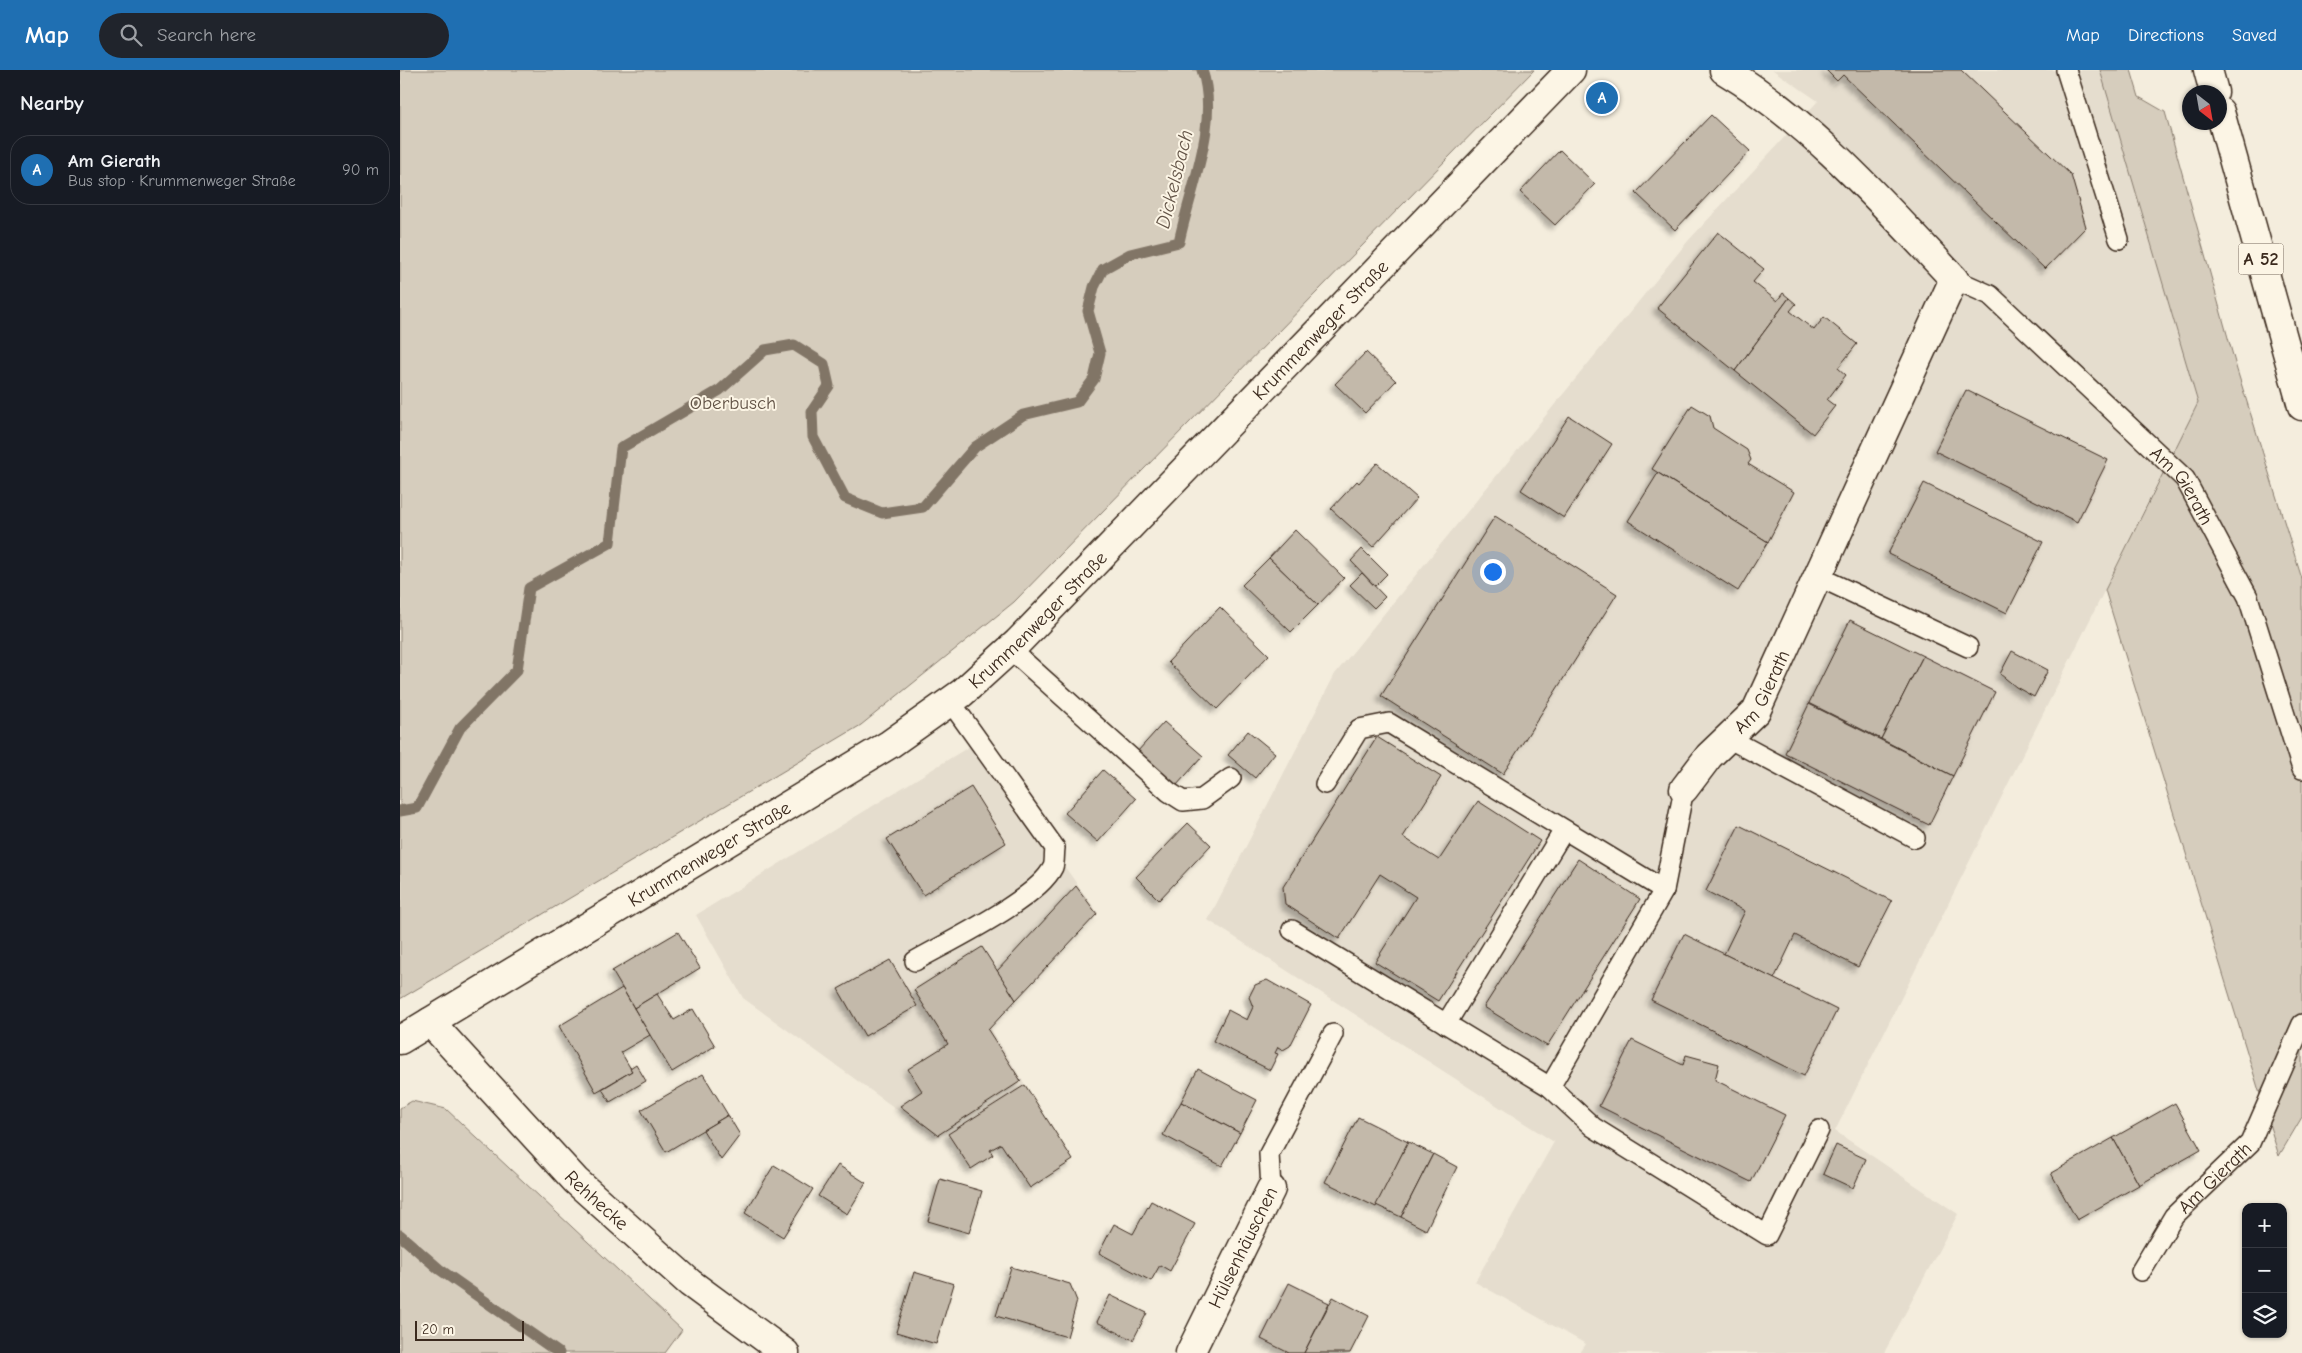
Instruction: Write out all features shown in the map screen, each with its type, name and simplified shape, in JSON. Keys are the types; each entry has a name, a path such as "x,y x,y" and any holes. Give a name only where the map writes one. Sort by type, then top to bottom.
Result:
{"main road":[{"name":"Krummenweger Straße","path":"400,1040 890,744 962,693 1010,649 1571,70"},
{"name":"Am Gierath","path":"1684,789 1709,756 1756,712 1954,279 1841,159 1751,86 1724,70"},
{"path":"2208,70 2212,85"},
{"name":"A 52","path":"2225,130 2302,406"},
{"name":"Rehhecke","path":"430,1022 576,1181 690,1283 785,1353"},
{"name":"Hülsenhäuschen","path":"1190,1353 1271,1189"}],"lane":[{"path":"2066,70 2119,239"},
{"name":"Am Gierath","path":"1954,279 1990,295 2185,479 2248,596 2302,769"},
{"path":"1819,577 1968,647"},
{"path":"1010,649 1169,792 1183,801 1202,799 1231,778"},
{"path":"915,961 1011,906 1042,882 1053,866 1055,848 950,701"},
{"path":"1325,784 1359,729 1389,723 1664,890"},
{"path":"1728,738 1915,838"},
{"name":"Am Gierath","path":"1550,1087 1664,890 1684,789"},
{"path":"1446,1024 1564,830"},
{"path":"1292,930 1550,1087 1593,1127 1767,1235 1819,1130"},
{"name":"Am Gierath","path":"2140,1270 2174,1216 2250,1143 2302,1024"},
{"name":"Hülsenhäuschen","path":"1271,1189 1269,1154 1333,1034"}],"shaded area":[{"path":"1773,70 2100,70 2198,403 1835,1131 1958,1214 1884,1353 1580,1353 1586,1344 1475,1282 1554,1142 1208,920 1335,674 1688,241 1818,101"},
{"path":"975,743 1098,913 990,1027 1025,1085 948,1134 935,1137 743,998 696,915"}],"green space":[{"name":"Oberbusch","path":"400,70 1534,70 1014,602 861,725 400,999"},
{"path":"2100,70 2131,70 2139,97 2165,112 2237,370 2302,579 2302,1117 2279,1156 2105,590 2198,403"},
{"path":"412,1101 446,1109 682,1330 665,1353 400,1353 400,1108"}],"building":[{"path":"1826,70 1961,70 2071,175 2086,227 2045,269 1843,75 1837,81"},
{"path":"1711,115 1750,151 1675,230 1636,193"},
{"path":"1560,150 1595,184 1555,225 1520,192"},
{"path":"1718,232 1764,269 1753,282 1777,301 1783,293 1789,298 1735,371 1657,308"},
{"path":"1789,298 1796,304 1790,311 1814,330 1824,317 1857,344 1838,368 1846,375 1827,400 1835,406 1813,434 1735,371"},
{"path":"1366,352 1396,381 1365,413 1335,384"},
{"path":"1966,390 2108,460 2077,522 1935,451"},
{"path":"1692,405 1710,416 1713,428 1747,450 1751,460 1748,464 1794,492 1768,542 1652,469"},
{"path":"1569,416 1612,444 1564,518 1521,490"},
{"path":"1377,463 1417,498 1373,547 1331,509"},
{"path":"1658,473 1768,542 1738,591 1628,521"},
{"path":"1924,483 2043,542 2007,613 1888,554"},
{"path":"1495,516 1617,594 1503,774 1381,696"},
{"path":"1295,530 1344,578 1318,605 1269,558"},
{"path":"1362,549 1387,574 1375,586 1351,561"},
{"path":"1269,558 1318,605 1291,632 1242,585"},
{"path":"1362,573 1385,597 1374,608 1350,585"},
{"path":"1220,607 1269,655 1217,709 1168,662"},
{"path":"1850,620 1923,656 1881,739 1809,703"},
{"path":"2012,651 2048,670 2034,697 2016,687 2000,674"},
{"path":"1923,656 1995,692 1953,776 1881,739"},
{"path":"1809,704 1953,776 1929,825 1785,753"},
{"path":"1164,722 1203,756 1176,786 1137,752"},
{"path":"1248,731 1275,753 1255,778 1228,755"},
{"path":"1377,737 1441,777 1403,837 1439,860 1478,801 1540,841 1438,1001 1375,962 1416,897 1380,874 1339,939 1285,904 1283,887"},
{"path":"1103,770 1136,799 1098,842 1065,813"},
{"path":"971,787 1006,843 923,895 887,839"},
{"path":"1188,823 1211,845 1159,900 1136,877"},
{"path":"1739,825 1892,901 1858,967 1795,935 1774,979 1724,954 1745,911 1706,891"},
{"path":"1578,859 1640,899 1547,1046 1484,1007"},
{"path":"1076,886 1097,914 1016,1000 997,971"},
{"path":"678,932 700,968 634,1008 612,971"},
{"path":"1684,934 1837,1010 1804,1076 1651,1000"},
{"path":"982,947 1016,1000 988,1030 1021,1081 938,1135 900,1106 922,1091 908,1069 948,1044 914,990"},
{"path":"890,960 917,1006 865,1036 838,989"},
{"path":"1267,980 1311,1005 1290,1046 1283,1050 1278,1047 1275,1053 1278,1054 1270,1070 1213,1041 1228,1010 1247,1020 1253,1007 1249,997 1255,985"},
{"path":"622,988 650,1035 621,1052 632,1071 596,1092 559,1026"},
{"path":"657,994 674,1020 693,1009 715,1046 672,1072 634,1008"},
{"path":"1632,1040 1683,1065 1686,1055 1719,1064 1715,1080 1785,1115 1751,1182 1599,1106"},
{"path":"636,1064 646,1081 610,1102 602,1089 632,1071 630,1068"},
{"path":"1198,1069 1257,1100 1240,1133 1181,1102"},
{"path":"703,1074 728,1115 666,1152 641,1110"},
{"path":"1025,1085 1073,1160 1030,1188 1001,1144 990,1150 993,1155 971,1169 948,1134"},
{"path":"1181,1102 1240,1133 1222,1166 1163,1135"},
{"path":"2175,1103 2201,1150 2139,1185 2113,1138"},
{"path":"728,1115 740,1135 721,1160 703,1130"},
{"path":"1358,1117 1408,1142 1376,1207 1325,1182"},
{"path":"2113,1138 2139,1185 2077,1220 2051,1173"},
{"path":"1408,1142 1433,1154 1401,1217 1376,1205"},
{"path":"1836,1145 1866,1159 1853,1188 1823,1174"},
{"path":"1433,1154 1457,1167 1426,1230 1401,1217"},
{"path":"774,1165 813,1189 783,1237 745,1213"},
{"path":"838,1165 866,1183 847,1214 818,1196"},
{"path":"940,1179 982,1191 969,1233 928,1221"},
{"path":"1151,1201 1195,1224 1170,1271 1160,1265 1151,1281 1099,1253 1114,1224 1133,1234"},
{"path":"1011,1267 1070,1284 1077,1301 1067,1337 996,1316"},
{"path":"914,1272 954,1284 936,1344 896,1332"},
{"path":"1289,1283 1329,1303 1304,1353 1289,1353 1261,1339"},
{"path":"1110,1295 1147,1313 1133,1340 1097,1322"},
{"path":"1333,1297 1369,1316 1350,1353 1304,1353"}],"waterway":[{"name":"Dickelsbach","path":"400,811 417,808 460,728 517,670 529,588 610,543 621,448 720,390 765,350 794,345 824,364 829,386 812,411 813,437 845,498 882,513 923,507 975,447 1023,415 1077,402 1094,379 1100,353 1088,311 1094,287 1103,269 1130,254 1179,242 1206,133 1207,90 1202,70"},
{"path":"400,1235 439,1269 559,1353"}],"place":[{"name":"Am Gierath","path":"1602,98"}]}
